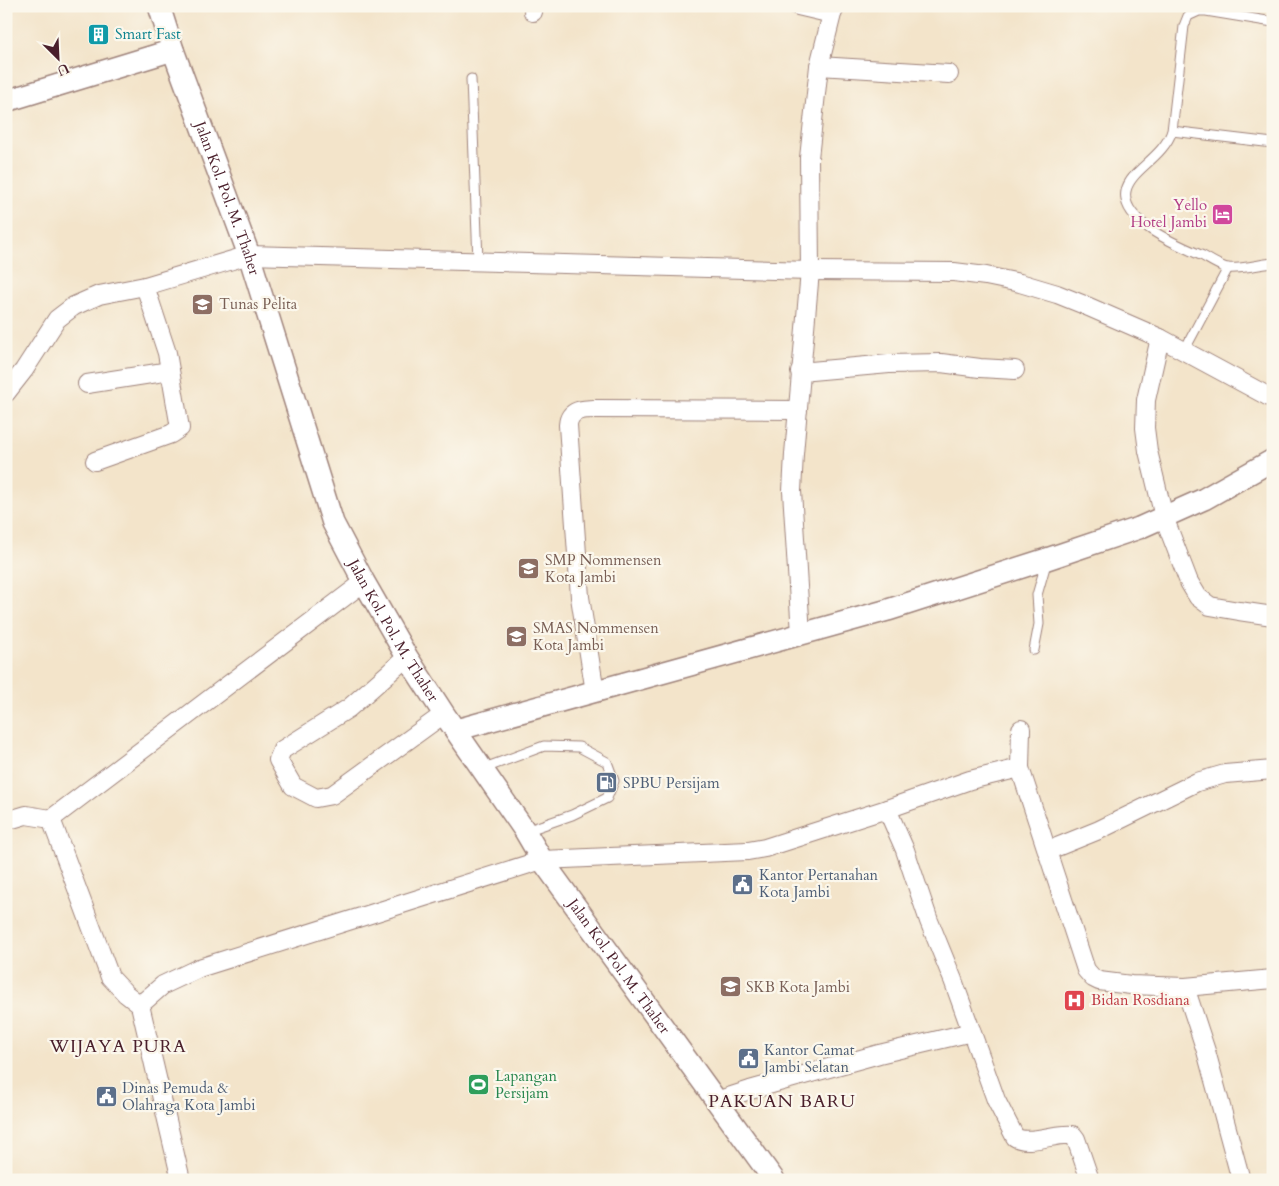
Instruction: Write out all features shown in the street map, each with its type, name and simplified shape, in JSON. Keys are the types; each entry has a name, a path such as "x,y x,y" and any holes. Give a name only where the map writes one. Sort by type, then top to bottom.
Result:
{"street":[{"name":"Jalan Kol. Pol. M. Thaher","path":"159,6 173,50 249,255 333,523 364,582 408,657 481,769 525,831 542,860 774,1180"},
{"path":"798,6 834,10 819,66 809,158 810,271 800,372 792,491 801,634"},
{"path":"6,101 173,50"},
{"path":"819,66 949,74"},
{"path":"6,393 24,370 57,319 64,312 87,299 145,286 249,255 810,271 954,272 986,276 1057,294 1160,338 1273,398"},
{"path":"95,461 171,434 180,428 166,353 145,286"},
{"path":"1160,338 1144,416 1148,451 1164,517 1189,582 1198,597 1210,606 1273,616"},
{"path":"800,372 889,364 941,363 1015,370"},
{"path":"87,384 170,371"},
{"path":"595,692 580,596 568,425 570,416 574,412 584,409 798,410"},
{"path":"408,657 349,708 282,750 278,760 292,786 316,798 332,795 450,722 595,692 888,610 1047,559 1139,528 1204,500 1273,460"},
{"path":"6,821 26,815 51,819 364,582"},
{"path":"1021,729 1020,768 1026,781 1047,851 1089,975 1099,981 1131,985 1185,987 1273,979"},
{"path":"140,1005 163,985 199,968 542,860 748,851 783,843 970,780 1020,768"},
{"path":"1047,851 1099,830 1196,782 1225,774 1273,770"},
{"path":"887,809 905,850 929,921 953,980 996,1100 1015,1137 1023,1140 1073,1135 1090,1180"},
{"path":"51,819 110,978 140,1005 182,1180"},
{"path":"1185,987 1206,1051 1241,1180"},
{"path":"716,1101 879,1054 972,1032"}],"lane":[{"path":"1188,6 1172,131 1169,140 1160,153 1134,176 1129,183 1126,191 1128,206 1136,217 1168,241 1228,268 1273,263"},
{"path":"1186,19 1193,13 1206,11 1273,22"},
{"path":"471,79 478,261"},
{"path":"1172,131 1273,143"},
{"path":"1184,351 1228,268"},
{"path":"1034,650 1039,624 1037,594 1047,559"},
{"path":"481,769 544,746 578,747 607,762 614,781 607,798 572,815 525,831"}],"place":[{"name":"Smart Fast","path":"99,34"},
{"name":"Yello Hotel Jambi","path":"1223,214"},
{"name":"Tunas Pelita","path":"203,304"},
{"name":"SMP Nommensen Kota Jambi","path":"529,569"},
{"name":"SMAS Nommensen Kota Jambi","path":"517,637"},
{"name":"SPBU Persijam","path":"607,783"},
{"name":"Kantor Pertanahan Kota Jambi","path":"743,884"},
{"name":"SKB Kota Jambi","path":"730,987"},
{"name":"Bidan Rosdiana","path":"1075,1000"},
{"name":"Kantor Camat Jambi Selatan","path":"748,1059"},
{"name":"Lapangan Persijam","path":"479,1085"},
{"name":"Dinas Pemuda & Olahraga Kota Jambi","path":"106,1097"}],"district":[{"name":"WIJAYA PURA","path":"118,1046"},
{"name":"PAKUAN BARU","path":"782,1101"}]}
